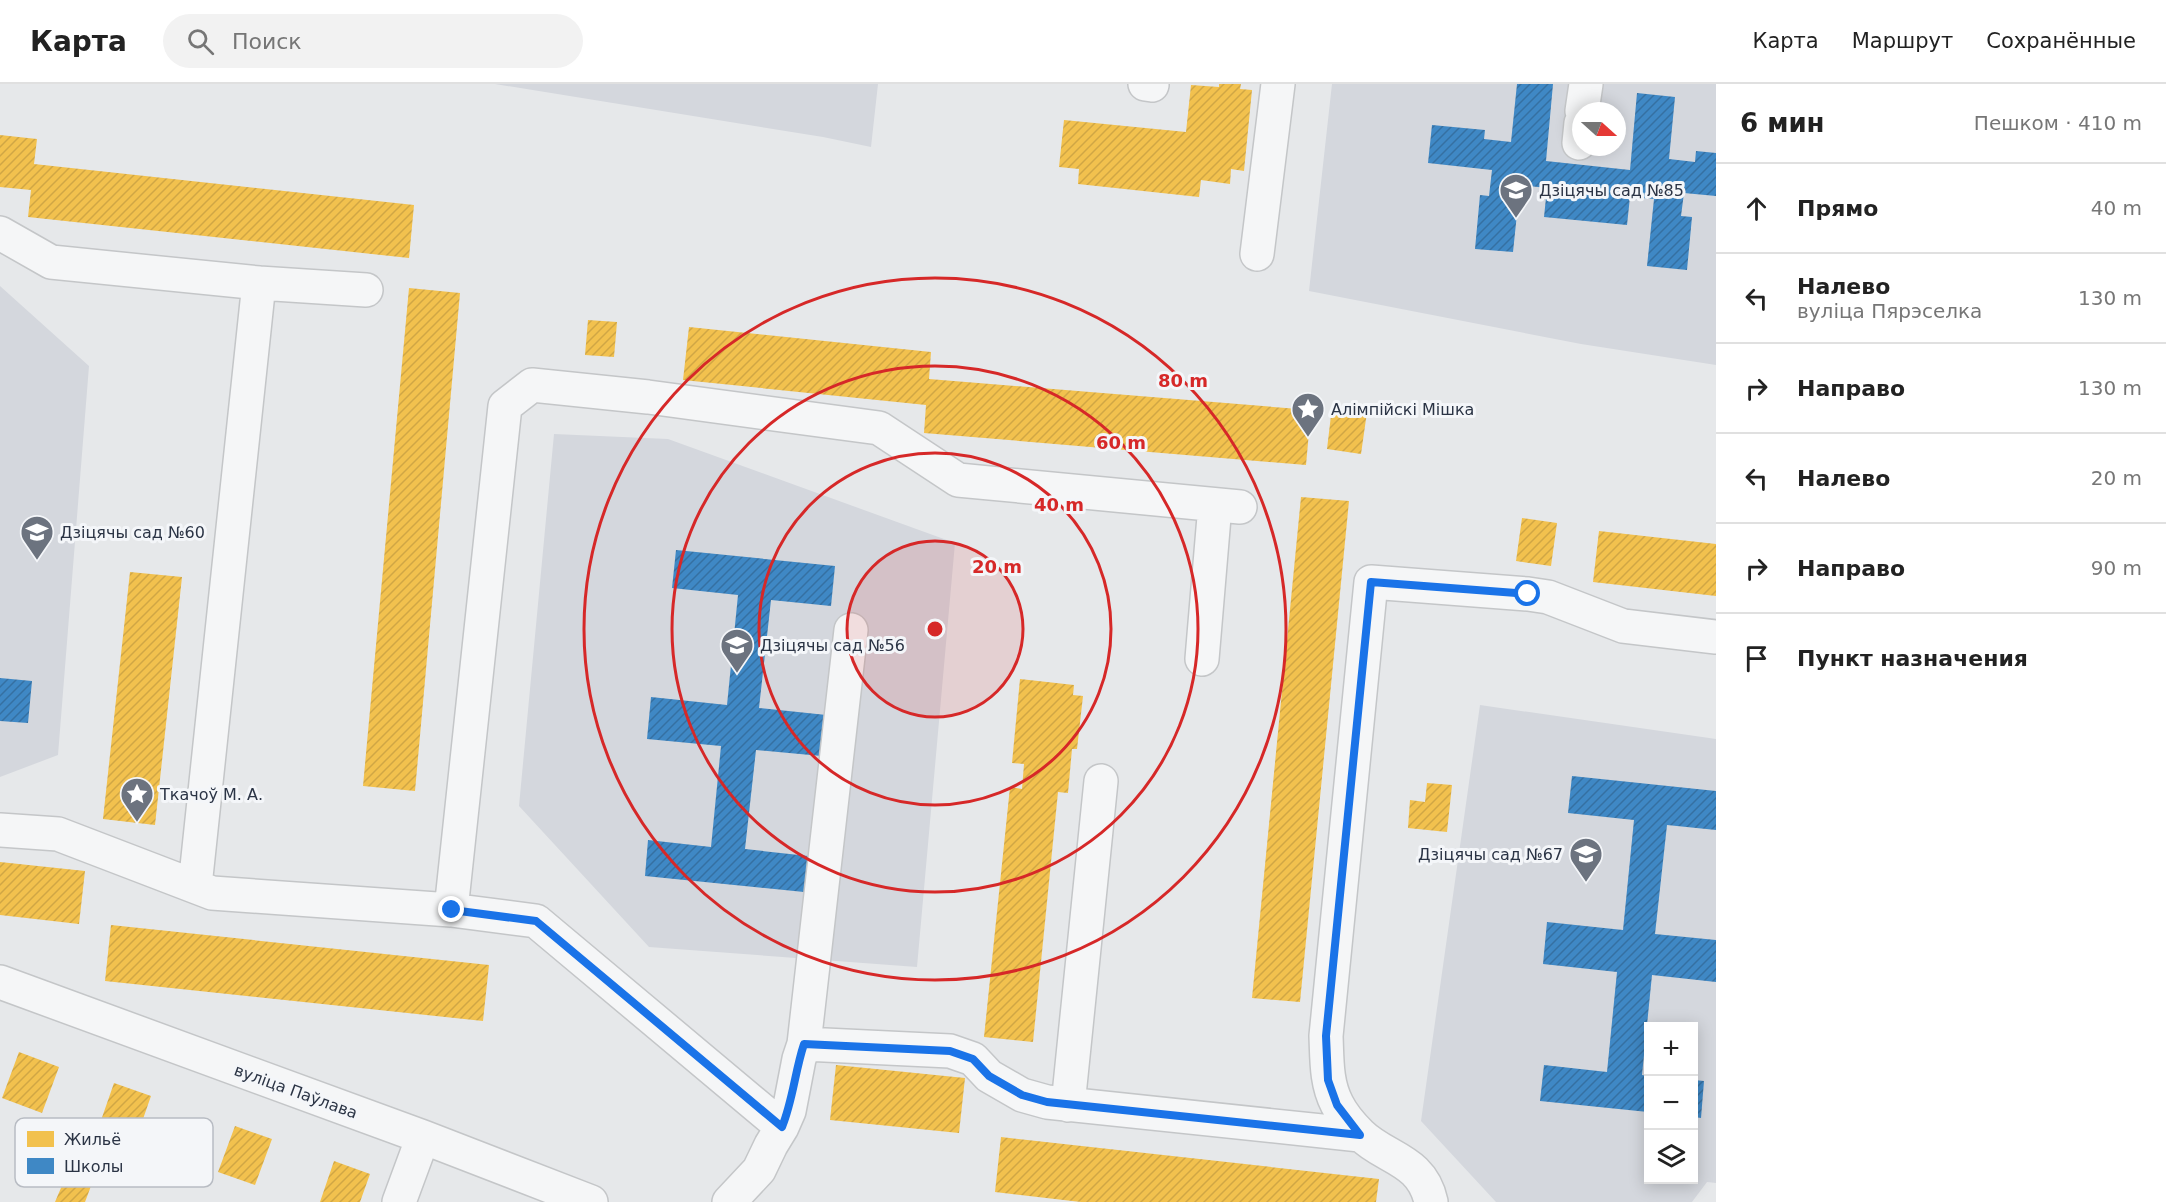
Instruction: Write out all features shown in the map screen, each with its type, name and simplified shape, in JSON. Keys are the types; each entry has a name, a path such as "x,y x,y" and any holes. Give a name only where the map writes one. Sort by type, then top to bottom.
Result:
{"street":[{"path":"1257,254 1278,84"},
{"path":"1584,102 1586,84"},
{"path":"0,232 51,262 259,283 366,290"},
{"path":"195,886 259,283"},
{"path":"452,910 505,406 532,385 648,397 879,428 958,480 1227,506 1202,659"},
{"path":"1431,1202 1430,1195 1416,1171 1360,1135 1337,1105 1328,1080 1326,1036 1371,582 1548,597 1623,626 1716,638"},
{"path":"729,1202 759,1170 782,1127 789,1111 804,1044 851,630"},
{"path":"1068,1105 1101,781"},
{"path":"0,830 58,834 212,893 452,910 536,921 782,1127"},
{"name":"вуліца Паўлава","path":"0,982 423,1137 591,1202"},
{"path":"804,1044 950,1051 973,1059 989,1076 1022,1095 1047,1102 1360,1135"},
{"path":"399,1202 423,1137"}],"shaded area":[{"path":"495,84 878,84 871,147 823,137"},
{"name":"Дзіцячы сад №85","path":"1332,84 1716,84 1716,365 1581,344 1309,291"},
{"name":"Дзіцячы сад №60","path":"0,286 89,366 58,755 0,777"},
{"name":"Дзіцячы сад №56","path":"554,434 668,439 955,543 917,967 649,947 519,806"},
{"name":"Дзіцячы сад №67","path":"1480,705 1716,739 1716,1183 1707,1182 1692,1202 1496,1202 1421,1121"}],"building: Жильё":[{"path":"1219,84 1241,84 1240,89 1252,90 1244,171 1231,169 1230,184 1201,180 1199,197 1078,184 1079,169 1059,167 1064,120 1186,132 1191,85 1219,87"},
{"path":"0,135 37,139 34,164 414,205 409,258 28,217 31,190 0,187"},
{"path":"409,288 460,293 415,791 363,786"},
{"path":"588,320 617,322 614,357 585,355"},
{"path":"689,327 931,352 929,379 1311,410 1306,465 924,433 926,405 683,380"},
{"path":"1332,407 1367,412 1361,454 1327,449"},
{"path":"1301,497 1349,501 1300,1002 1252,998"},
{"path":"1522,518 1557,523 1551,566 1516,561"},
{"path":"1599,531 1716,544 1716,596 1593,582"},
{"path":"130,572 182,577 155,825 103,819"},
{"path":"1020,679 1074,685 1073,695 1083,696 1077,749 1072,749 1068,793 1058,792 1033,1042 984,1037 1010,787 1022,789 1024,764 1012,763"},
{"path":"1427,783 1452,785 1447,832 1408,828 1410,800 1425,802"},
{"path":"0,862 85,871 79,924 0,915"},
{"path":"111,925 489,965 483,1021 105,981"},
{"path":"19,1052 59,1067 42,1113 2,1098"},
{"path":"836,1065 965,1078 959,1133 830,1120"},
{"path":"114,1083 151,1096 143,1118 102,1118"},
{"path":"235,1126 272,1139 255,1185 218,1172"},
{"path":"1001,1137 1379,1179 1376,1202 1081,1202 995,1192"},
{"path":"334,1161 370,1174 360,1202 320,1202"},
{"path":"61,1187 91,1187 85,1202 55,1202"}],"building: Школы":[{"path":"1517,84 1553,84 1546,161 1630,170 1637,93 1675,97 1669,159 1695,162 1696,151 1716,153 1716,196 1684,193 1681,216 1692,217 1687,270 1647,266 1654,199 1630,197 1627,225 1544,217 1547,188 1520,185 1513,252 1475,249 1480,195 1489,196 1492,170 1428,163 1432,125 1485,130 1484,139 1511,142"},
{"path":"676,550 835,566 831,606 771,600 759,708 836,716 832,757 756,750 745,849 808,856 804,892 645,876 648,840 711,847 721,746 647,739 651,697 727,705 738,595 672,588"},
{"path":"0,678 32,681 28,723 0,721"},
{"path":"1572,776 1716,791 1716,830 1667,825 1655,934 1716,940 1716,982 1652,975 1647,1022 1644,1022 1642,1075 1644,1075 1644,1112 1540,1101 1544,1065 1607,1072 1617,972 1543,964 1547,922 1623,930 1634,820 1568,813"},
{"path":"1698,1080 1704,1081 1701,1118 1698,1118"}],"place":[{"name":"Дзіцячы сад №85","path":"1516,219"},
{"name":"Алімпійскі Мішка","path":"1308,438"},
{"name":"Дзіцячы сад №60","path":"37,561"},
{"name":"Дзіцячы сад №56","path":"737,674"},
{"name":"Ткачоў М. А.","path":"137,823"},
{"name":"Дзіцячы сад №67","path":"1586,883"}],"route":[{"path":"452,910 536,921 782,1127 789,1111 804,1044 950,1051 973,1059 989,1076 1022,1095 1047,1102 1360,1135 1337,1105 1328,1080 1326,1036 1371,582 1528,594"}]}
